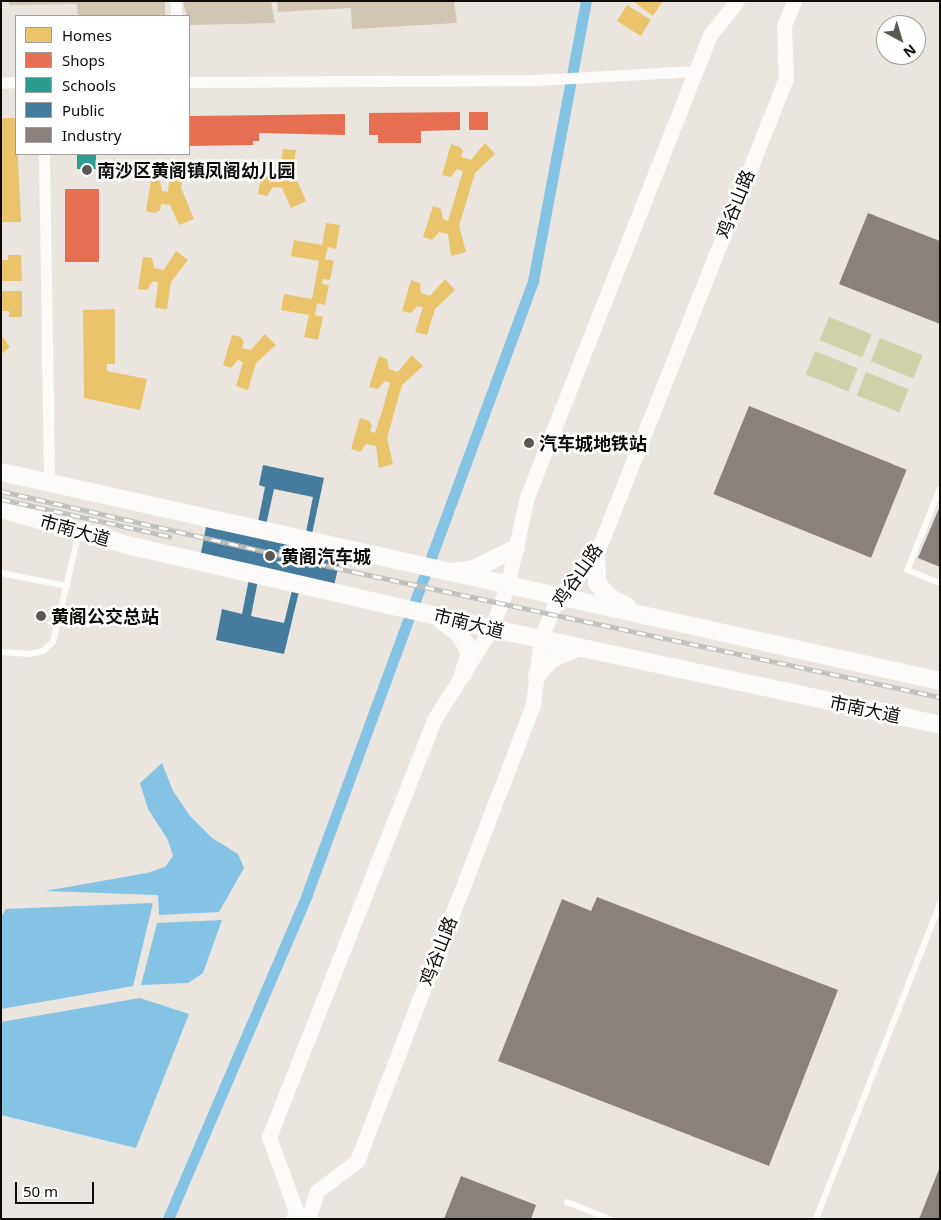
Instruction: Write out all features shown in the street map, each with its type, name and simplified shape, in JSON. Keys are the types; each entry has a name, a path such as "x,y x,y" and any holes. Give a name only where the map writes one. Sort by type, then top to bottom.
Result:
{"main road":[{"path":"293,1219 296,1211 269,1137 435,718 491,629 507,587 527,497 710,35 737,1"},
{"name":"鸡谷山路","path":"308,1219 318,1191 357,1160 533,705 541,638 558,597 596,554 786,78 784,26 794,1"},
{"name":"市南大道","path":"1,472 507,587 643,614 940,681"},
{"name":"市南大道","path":"1,509 79,531 429,613 465,631 491,629 541,638 940,725"},
{"path":"441,572 474,569 516,548"},
{"path":"596,554 594,573 602,590 643,614"},
{"path":"463,674 469,657 465,631"},
{"path":"537,675 551,659 580,647"}],"street":[{"path":"176,1 176,15"},
{"path":"190,82 535,80 696,71"},
{"path":"1,83 15,82"},
{"path":"44,155 49,484"}],"lane":[{"path":"940,490 908,570 940,583"},
{"path":"1,652 30,654 43,651 53,642 79,531"},
{"path":"1,573 67,586"},
{"path":"816,1219 940,904"},
{"path":"567,1202 610,1219"}],"green space":[{"path":"829,317 872,334 862,357 820,340"},
{"path":"880,338 923,355 913,378 871,361"},
{"path":"815,351 858,368 848,391 806,374"},
{"path":"866,372 909,389 899,412 857,395"}],"water":[{"path":"162,763 173,791 190,816 212,838 238,854 244,868 219,912 159,915 158,895 45,891 147,873 165,867 173,856 168,840 148,809 140,783"},
{"path":"153,903 133,986 1,1009 1,917 6,909"},
{"path":"222,920 203,973 188,983 141,985 157,923"},
{"path":"140,998 189,1014 136,1148 1,1115 1,1022"}],"building: Homes":[{"path":"633,1 661,1 662,2 653,16"},
{"path":"627,5 651,20 641,36 617,21"},
{"path":"1,118 15,118 15,155 18,155 21,222 1,222"},
{"path":"485,143 495,154 475,173 459,226 466,252 451,256 448,234 439,232 432,240 423,237 433,206 441,209 443,219 448,221 463,171 457,169 451,177 442,175 451,144 460,147 463,151 461,157 471,160"},
{"path":"283,149 296,150 293,171 306,201 291,208 282,188 273,187 267,196 258,194 263,163 272,164 274,174 280,174"},
{"path":"171,166 184,167 181,188 194,219 179,225 170,205 161,204 160,210 155,213 146,211 151,180 160,181 162,191 168,192"},
{"path":"326,223 340,225 336,249 328,247 325,259 334,261 330,280 323,279 322,284 329,285 325,305 317,303 315,315 323,317 318,340 304,337 309,315 281,310 284,294 312,299 319,261 291,256 294,240 322,245"},
{"path":"176,251 188,260 171,282 167,309 155,308 158,282 153,281 147,290 138,289 143,257 152,258 154,268 164,270"},
{"path":"8,255 21,255 22,281 1,281 1,260 8,260"},
{"path":"445,279 455,290 435,309 427,335 415,332 423,307 417,306 411,313 402,311 411,280 420,283 421,293 430,296"},
{"path":"1,291 22,291 22,317 9,317 9,311 1,311"},
{"path":"115,309 115,364 107,364 107,371 147,379 140,410 84,398 83,310"},
{"path":"265,334 276,345 256,363 248,390 236,386 243,362 238,360 231,368 223,365 232,335 241,337 244,342 242,348 251,350"},
{"path":"1,335 10,347 1,354"},
{"path":"412,355 423,366 402,385 387,438 393,464 379,468 376,446 366,444 360,452 351,449 360,418 369,421 372,425 370,431 375,433 390,383 385,381 378,389 369,387 379,356 387,359 389,369 398,372"}],"building: Shops":[{"path":"460,112 460,130 421,131 421,143 378,143 378,135 369,135 369,113"},
{"path":"469,112 488,112 488,130 469,130"},
{"path":"345,114 345,135 259,133 259,141 253,141 253,145 190,146 190,116"},
{"path":"65,189 99,189 99,262 65,262"}],"building: Schools":[{"path":"77,155 96,155 96,169 77,169"}],"building: Public":[{"name":"黄阁汽车城","path":"263,465 324,478 309,548 341,555 334,586 302,579 284,654 216,640 222,609 242,614 251,569 200,558 206,527 255,537 265,487 259,485","holes":["274,489 313,497 303,547 263,539","260,570 295,578 284,623 251,616"]}],"building: Industry":[{"path":"868,213 940,241 940,324 839,284"},
{"path":"749,406 907,470 871,558 713,494"},
{"path":"940,506 940,567 918,558"},
{"path":"597,897 838,990 769,1166 498,1061 562,899 591,911"},
{"path":"940,1167 940,1219 919,1219"},
{"path":"461,1176 536,1205 531,1219 444,1219"}],"building: Other":[{"path":"9,1 165,1 165,15 78,15 77,4 9,5"},
{"path":"183,1 271,1 275,23 190,25 190,15 186,15"},
{"path":"277,1 454,1 457,23 352,29 351,8 278,12"}],"waterway":[{"path":"168,1219 307,894 533,281 586,1"}],"railway":[{"path":"1,491 355,572 940,697"},
{"path":"1,499 172,537"}],"place":[{"name":"南沙区黄阁镇凤阁幼儿园","path":"87,170"},
{"name":"汽车城地铁站","path":"529,443"},
{"name":"黄阁汽车城","path":"270,556"},
{"name":"黄阁公交总站","path":"41,616"}]}
